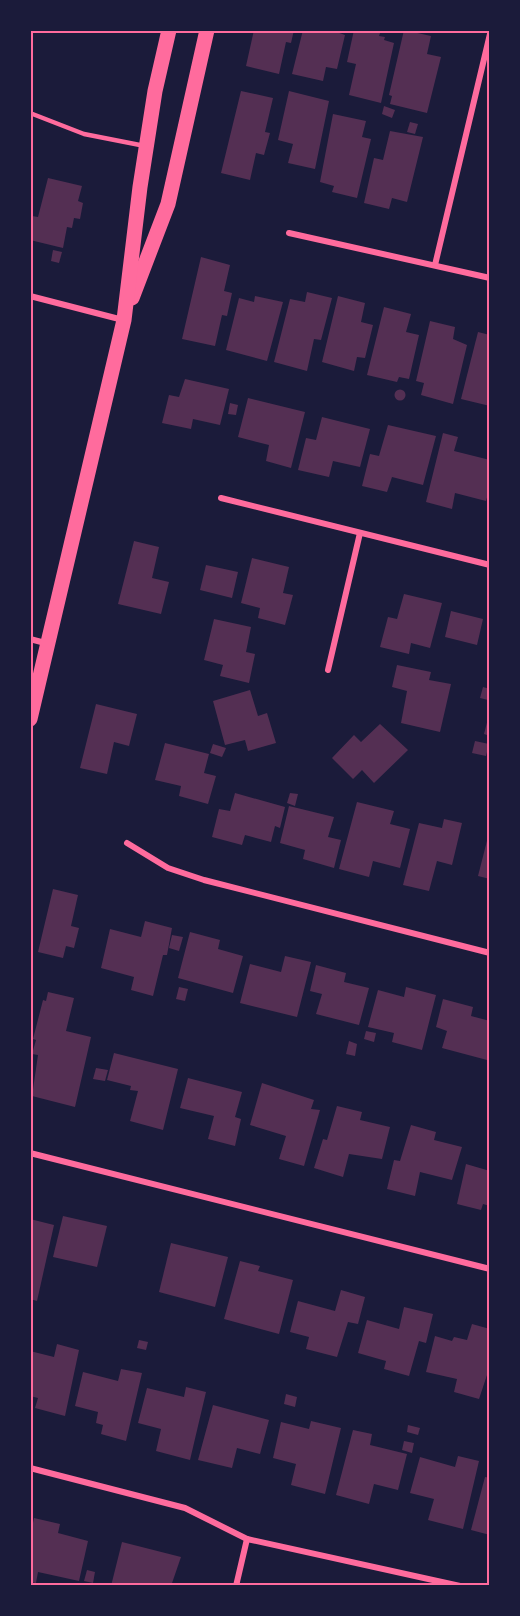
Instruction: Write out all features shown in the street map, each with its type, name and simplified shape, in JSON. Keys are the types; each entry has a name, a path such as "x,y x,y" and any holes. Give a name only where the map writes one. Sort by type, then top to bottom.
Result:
{"main road":[{"path":"30,719 124,320 146,146 169,30"},
{"path":"124,320 168,204 207,30"}],"street":[{"path":"435,265 490,34"},
{"path":"289,233 490,278"},
{"path":"30,296 124,320"},
{"path":"221,498 490,565"},
{"path":"328,670 360,533"},
{"path":"30,639 49,644"},
{"path":"127,843 168,868 204,880 490,953"},
{"path":"30,1153 490,1269"},
{"path":"30,1468 185,1508 247,1539 460,1586"},
{"path":"236,1586 247,1539"}],"lane":[{"path":"30,113 84,134 146,146"}],"building":[{"path":"254,30 294,30 291,43 286,42 279,74 246,66"},
{"path":"303,30 331,30 345,35 337,69 326,67 323,81 292,74"},
{"path":"354,30 381,30 379,36 394,43 381,103 349,95 356,64 347,62"},
{"path":"404,30 431,36 427,54 441,57 427,113 390,104 392,96 389,95"},
{"path":"241,91 273,98 265,132 270,133 264,155 256,153 250,180 221,173"},
{"path":"289,91 329,101 315,169 288,163 293,144 278,140"},
{"path":"384,106 395,110 392,118 382,114"},
{"path":"333,114 366,121 362,137 371,139 357,198 332,192 334,186 320,182"},
{"path":"410,122 418,124 415,134 407,132"},
{"path":"390,131 423,137 407,202 392,198 389,209 364,203 374,158 383,160"},
{"path":"48,178 82,186 78,201 83,203 80,219 74,218 72,228 67,227 63,248 30,240 32,216 38,217"},
{"path":"53,250 62,252 59,263 51,261"},
{"path":"201,257 230,265 224,291 232,293 227,316 222,315 215,346 182,339"},
{"path":"307,292 332,298 321,340 314,339 307,371 274,362 290,299 305,302"},
{"path":"255,296 283,302 267,361 226,350 239,298 254,302"},
{"path":"338,296 365,303 361,322 373,325 365,358 357,357 354,371 322,362"},
{"path":"384,307 411,314 406,332 419,335 409,379 399,377 397,382 367,375"},
{"path":"430,321 455,327 453,339 467,345 453,404 421,395 424,383 416,381"},
{"path":"478,332 490,335 490,406 461,399"},
{"path":"185,379 229,389 220,425 193,419 191,429 162,423 169,395 179,397"},
{"path":"400,389 406,395 400,401 394,395"},
{"path":"248,398 305,412 291,468 266,461 269,445 238,437"},
{"path":"230,403 238,405 236,415 228,414"},
{"path":"322,417 370,429 360,467 333,461 329,477 298,470 306,438 316,440"},
{"path":"388,425 436,436 423,485 392,477 387,492 362,486 370,454 379,456"},
{"path":"443,433 458,437 454,451 490,460 490,487 486,501 455,493 452,509 426,502"},
{"path":"134,541 159,547 152,578 169,582 161,614 118,604"},
{"path":"252,558 289,567 283,593 293,595 285,625 258,618 260,608 241,603"},
{"path":"206,565 238,572 232,598 200,590"},
{"path":"404,594 442,603 430,648 411,643 409,654 380,647 388,617 397,619"},
{"path":"451,611 483,619 477,645 445,637"},
{"path":"214,619 251,627 246,652 255,654 249,683 220,676 223,665 204,660"},
{"path":"397,665 431,672 429,680 451,684 440,732 401,723 407,691 392,687"},
{"path":"483,687 490,689 488,700 480,698"},
{"path":"250,690 258,716 267,713 276,743 248,751 245,740 225,745 213,701"},
{"path":"96,704 137,714 129,746 114,742 107,774 80,768"},
{"path":"490,711 490,736 484,734"},
{"path":"380,724 408,750 374,783 362,770 353,779 332,758 354,735 361,742"},
{"path":"475,741 489,744 486,756 472,753"},
{"path":"165,743 209,754 204,773 216,776 208,804 179,796 181,786 155,780"},
{"path":"213,744 226,748 222,757 210,753"},
{"path":"235,793 285,807 280,828 275,826 271,842 245,835 242,845 212,837 219,809 230,811"},
{"path":"290,793 298,794 295,806 287,803"},
{"path":"357,802 394,811 390,824 410,829 400,868 373,861 369,877 339,869"},
{"path":"289,806 334,817 328,837 341,840 334,868 303,859 305,850 280,843"},
{"path":"444,819 462,823 452,865 437,861 429,891 403,885 419,823 442,828"},
{"path":"490,829 490,879 478,876"},
{"path":"53,889 78,895 71,926 79,928 74,948 66,946 63,958 38,952"},
{"path":"145,921 172,928 167,955 163,955 153,996 131,990 134,977 101,968 110,929 141,937"},
{"path":"190,932 220,940 218,949 243,956 233,993 178,978"},
{"path":"172,935 183,937 179,951 169,948"},
{"path":"285,956 311,962 297,1017 240,1003 250,964 281,972"},
{"path":"316,965 346,973 344,982 369,988 359,1025 316,1014 322,994 310,991"},
{"path":"179,987 188,989 185,1001 176,999"},
{"path":"406,987 436,995 422,1050 392,1042 394,1033 368,1027 378,990 404,997"},
{"path":"48,992 74,998 66,1031 91,1037 75,1107 32,1096 38,1055 32,1054 36,1040 33,1039 43,1000 46,1001"},
{"path":"443,999 473,1007 471,1016 490,1021 487,1060 442,1048 447,1031 436,1027"},
{"path":"366,1031 376,1033 374,1042 364,1039"},
{"path":"349,1041 357,1044 355,1056 346,1054"},
{"path":"114,1053 178,1069 163,1130 130,1121 138,1091 130,1090 131,1086 107,1080"},
{"path":"96,1068 108,1070 105,1081 93,1079"},
{"path":"188,1078 242,1092 235,1117 241,1119 235,1146 208,1139 214,1116 180,1108"},
{"path":"262,1083 314,1100 311,1109 320,1110 304,1166 279,1159 286,1136 250,1125"},
{"path":"337,1106 362,1112 360,1120 390,1127 382,1159 349,1154 343,1177 314,1168 323,1139 327,1140"},
{"path":"411,1125 436,1132 434,1140 462,1147 452,1180 420,1172 415,1196 387,1189 394,1160 400,1161"},
{"path":"466,1164 490,1171 490,1206 483,1204 481,1210 457,1204"},
{"path":"63,1216 107,1226 97,1267 53,1257"},
{"path":"30,1219 54,1225 37,1301 30,1299"},
{"path":"171,1243 228,1257 215,1307 159,1292"},
{"path":"240,1261 260,1266 258,1271 293,1280 279,1334 224,1319"},
{"path":"341,1290 365,1297 358,1324 348,1322 337,1357 306,1349 309,1337 290,1332 298,1301 335,1311"},
{"path":"404,1307 433,1314 426,1343 419,1341 409,1376 384,1369 386,1361 358,1353 367,1320 399,1329"},
{"path":"472,1324 490,1329 490,1366 479,1399 454,1392 457,1379 426,1372 435,1336 452,1341 454,1337 467,1340"},
{"path":"139,1340 148,1342 146,1350 137,1348"},
{"path":"57,1344 79,1350 65,1416 35,1408 38,1398 30,1396 30,1351 54,1357"},
{"path":"121,1369 142,1373 126,1441 101,1434 103,1425 96,1423 98,1412 75,1406 83,1372 118,1381"},
{"path":"186,1387 206,1392 190,1460 156,1451 161,1429 138,1423 147,1388 184,1397"},
{"path":"286,1394 297,1397 295,1407 284,1404"},
{"path":"213,1405 269,1420 260,1454 237,1448 232,1468 198,1460"},
{"path":"311,1421 341,1428 325,1494 291,1485 296,1464 273,1458 281,1422 309,1429"},
{"path":"408,1425 420,1428 418,1435 407,1432"},
{"path":"353,1430 372,1434 370,1445 407,1454 398,1490 374,1484 369,1504 336,1495"},
{"path":"404,1441 414,1443 412,1453 402,1450"},
{"path":"458,1456 479,1461 463,1529 428,1520 434,1499 410,1493 420,1457 455,1467"},
{"path":"485,1477 490,1478 490,1535 471,1530"},
{"path":"34,1518 60,1524 58,1533 88,1541 79,1581 38,1572 36,1583 30,1582 30,1538"},
{"path":"122,1542 181,1557 171,1586 111,1586"},
{"path":"87,1570 95,1572 93,1583 84,1581"}]}
